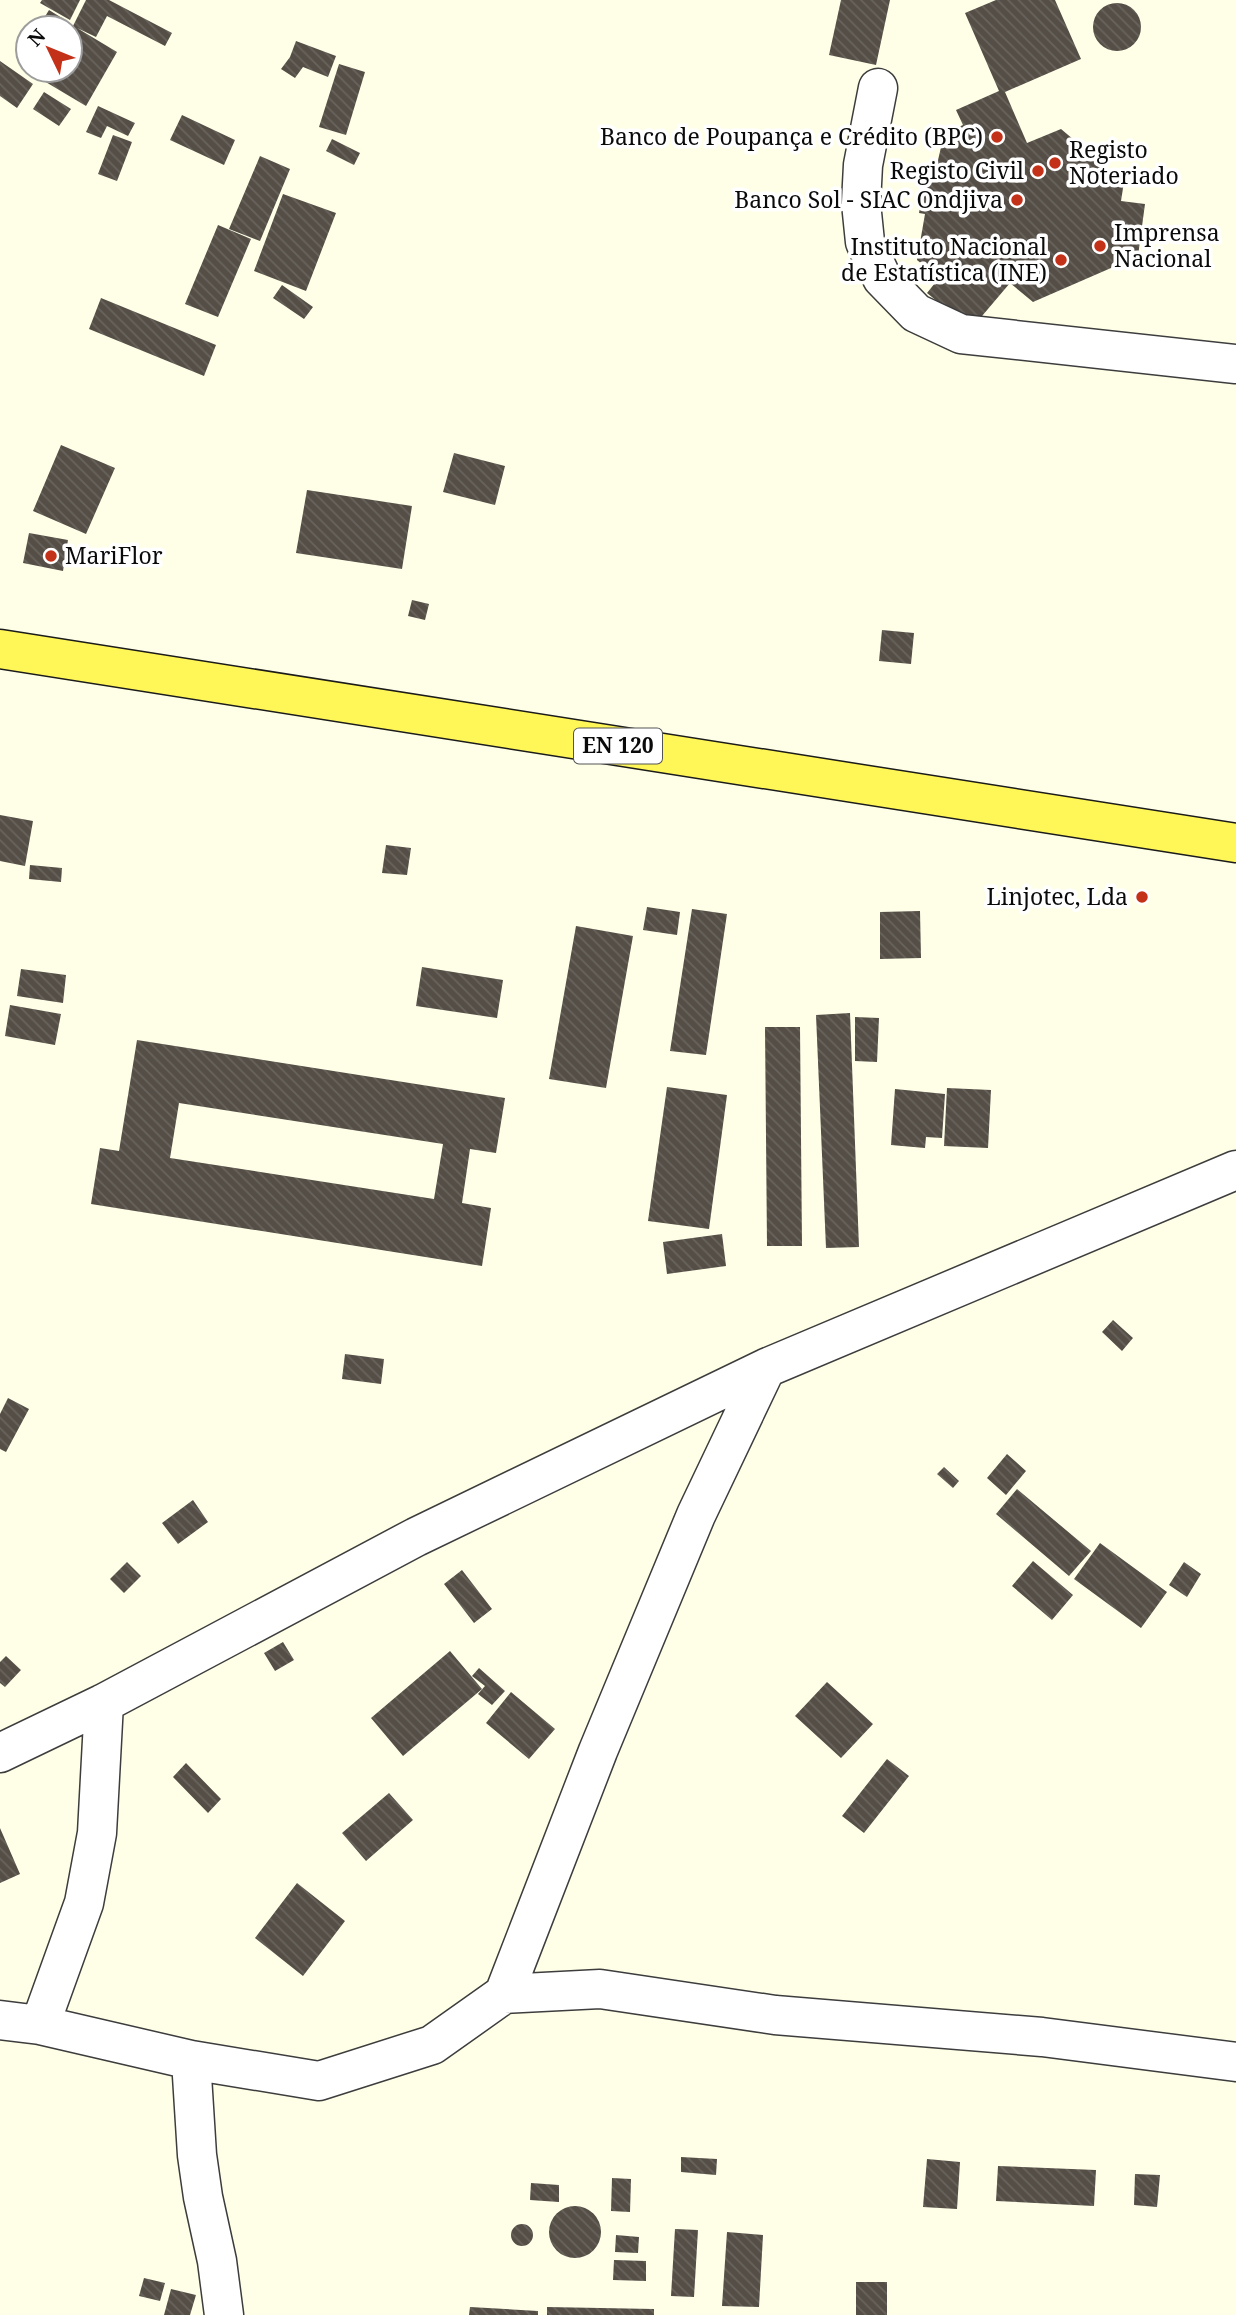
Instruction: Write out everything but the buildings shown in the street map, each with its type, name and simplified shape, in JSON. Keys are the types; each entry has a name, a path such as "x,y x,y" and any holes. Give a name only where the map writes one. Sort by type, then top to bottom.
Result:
{"main road":[{"name":"EN 120","path":"0,649 1236,843"}],"street":[{"path":"878,88 863,164 861,203 866,242 882,278 916,313 961,334 1236,364"},
{"path":"0,1753 104,1703 416,1537 765,1368 1236,1170"},
{"path":"504,1994 598,1751 696,1515 765,1368"},
{"path":"40,2025 84,1903 91,1868 97,1833 104,1703"},
{"path":"0,2020 40,2025 191,2060 319,2081 432,2045 504,1994 600,1989 775,2015 1042,2037 1236,2062"},
{"path":"191,2060 202,2197 217,2261 224,2315"}],"place":[{"name":"Banco de Poupança e Crédito (BPC)","path":"997,137"},
{"name":"Registo Noteriado","path":"1055,163"},
{"name":"Registo Civil","path":"1038,171"},
{"name":"Banco Sol - SIAC Ondjiva","path":"1017,200"},
{"name":"Imprensa Nacional","path":"1100,246"},
{"name":"Instituto Nacional de Estatística (INE)","path":"1061,260"},
{"name":"MariFlor","path":"51,556"},
{"name":"Linjotec, Lda","path":"1142,897"}]}
